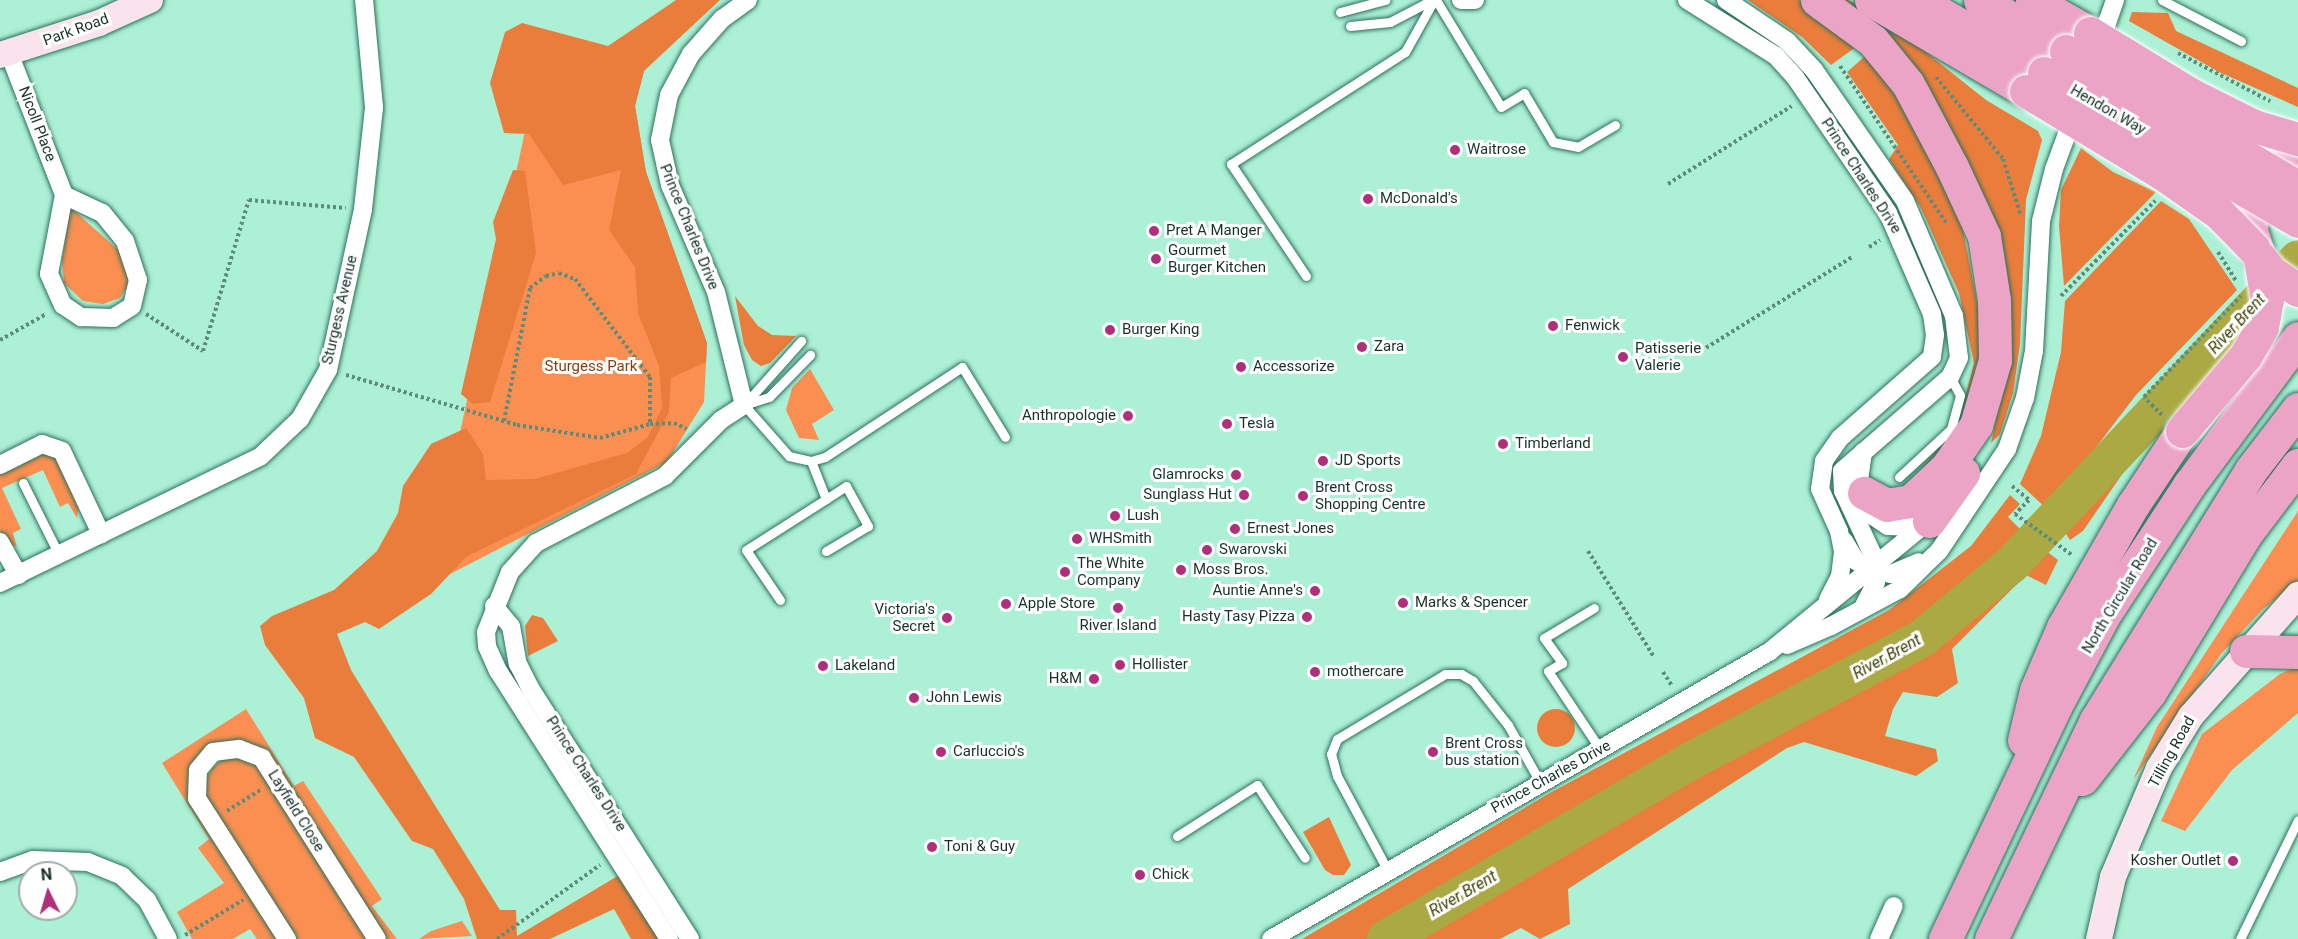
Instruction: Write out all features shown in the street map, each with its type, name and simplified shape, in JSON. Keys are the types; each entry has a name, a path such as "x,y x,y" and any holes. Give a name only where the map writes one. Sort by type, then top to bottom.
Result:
{"highway":[{"path":"1817,0 1873,41 1908,84 1952,167 1983,236 1994,300 1995,360 1976,425 1972,456 1930,533"},
{"path":"1871,0 2059,45 2190,94 2254,126 2298,139"},
{"name":"Hendon Way","path":"1917,0 2059,45 2298,221"},
{"name":"Hendon Way","path":"1980,0 2298,187"},
{"path":"2032,0 2059,45 2163,174 2219,213 2257,253 2271,272 2298,290"},
{"path":"2010,801 2036,690 2063,627 2133,505 2182,431 2246,355 2262,327 2267,300 2251,210 2255,185 2269,168 2298,151"},
{"name":"North Circular Road","path":"1945,939 2010,801 2104,615 2195,476 2298,338"},
{"path":"1990,939 2049,823 2102,710 2251,470 2298,409"},
{"path":"1864,493 1887,505 1911,501 1947,467 1976,425"},
{"path":"2049,823 2150,692 2256,519 2298,465"},
{"path":"2246,651 2298,652"}],"street":[{"name":"Park Road","path":"5,54 99,23 150,0"},
{"name":"Sturgess Avenue","path":"0,583 261,456 300,419 328,370 363,209 374,107 364,0"},
{"name":"Prince Charles Drive","path":"669,939 491,659 486,632 494,606 510,572 536,543 651,484 679,465 721,420 744,405 716,292 670,185 660,140 669,95 691,54 722,19 748,0"},
{"path":"1461,0 1475,0"},
{"name":"Prince Charles Drive","path":"1687,0 1768,51 1795,77 1888,213 1932,314 1935,335 1932,357 1840,438 1824,461 1820,489 1839,531 1843,564 1825,606"},
{"path":"1726,0 1771,29 1804,57 1905,201 1954,316 1959,358 1950,377 1842,471 1841,481 1875,569 1863,608"},
{"path":"1839,531 1856,561 1875,569 1898,573 1930,533 1962,514 1994,472 2018,422 2034,351 2041,221 2054,169 2115,0"},
{"name":"Nicoll Place","path":"5,54 64,195"},
{"path":"64,195 102,213 126,241 138,280 132,306 113,318 81,317 63,305 49,274 64,195"},
{"path":"0,465 42,444 62,451 101,534"},
{"path":"1863,452 1859,481 1880,522 1930,533"},
{"name":"Prince Charles Drive","path":"1271,939 1769,652 1875,569 1962,514"},
{"path":"1769,652 1900,589 1930,533"},
{"path":"0,542 18,574"},
{"name":"Tilling Road","path":"2099,939 2113,877 2159,768 2191,716 2246,651 2298,595"},
{"name":"Prince Charles Drive","path":"494,606 511,626 524,678 690,939"},
{"name":"Layfield Close","path":"287,939 197,798 198,770 213,752 239,749 262,758 377,939"},
{"path":"0,872 33,860 88,862 122,876 147,900 168,939"},
{"path":"1879,939 1894,906"}],"lane":[{"path":"1340,12 1385,0"},
{"path":"1350,26 1390,22 1434,0"},
{"path":"1434,0 1501,108 1524,93 1553,142 1578,147 1615,125"},
{"path":"1306,276 1231,164 1405,52 1434,0"},
{"path":"2162,0 2241,41"},
{"path":"744,405 801,341"},
{"path":"744,405 769,397 810,355"},
{"path":"744,405 789,456 811,461 825,457 962,367 1005,437"},
{"path":"1899,477 1951,429 1960,395 1950,377"},
{"path":"811,461 826,499"},
{"path":"23,483 59,555"},
{"path":"780,600 746,550 846,486 868,526 826,551"},
{"path":"1594,608 1544,638 1562,663 1548,671 1600,749"},
{"path":"1388,871 1337,776 1331,754 1337,740 1445,674 1461,674 1473,681 1508,725 1540,782"},
{"path":"1177,836 1257,784 1305,858"},
{"path":"2240,939 2298,820"}],"path":[{"path":"2173,50 2280,105"},
{"path":"1840,66 1951,233"},
{"path":"1933,73 2003,159 2022,226"},
{"path":"1668,184 1797,104 1800,109"},
{"path":"2061,296 2161,195"},
{"path":"132,306 202,351 249,200 363,209"},
{"path":"2214,245 2238,284"},
{"path":"1701,351 1852,257"},
{"path":"504,421 530,288 546,276 559,273 574,279 650,377 650,424"},
{"path":"2167,420 2144,397 2244,293"},
{"path":"0,340 63,305"},
{"path":"328,370 504,421 600,438 650,424 674,423 702,440"},
{"path":"2012,486 2029,500 2015,514 2031,528 2072,555"},
{"path":"1588,551 1654,657"},
{"path":"212,821 276,780"},
{"path":"497,939 615,854"},
{"path":"180,939 256,891"}],"green space":[{"name":"Sturgess Park","path":"539,66 644,71 635,106 646,172 707,343 704,402 667,462 427,586"},
{"path":"70,207 125,256 128,285 120,298 103,304 83,301 64,283 62,260"},
{"path":"810,369 834,410 812,424 819,440 799,438 786,410 792,388"},
{"path":"43,450 58,455 80,498 77,518 68,503 60,507 43,470 2,488 21,529 13,533 17,547 5,541 0,530 0,471"},
{"path":"2298,511 2298,581 2262,610 2221,654 2133,780 2157,727"},
{"path":"2298,666 2298,713 2232,770 2185,831 2161,821 2202,734 2280,674"},
{"path":"246,709 294,786 303,781 382,899 372,906 397,939 387,939 265,752 210,746 193,797 282,939 257,939 250,929 233,939 192,939 177,912 224,883 198,848 209,839 162,763"},
{"path":"240,756 258,764 369,939 297,939 207,801 203,784 213,767 226,757"},
{"path":"462,921 472,936 419,939 431,931"}],"shaded area":[{"path":"676,0 720,0 644,71 635,106 646,172 707,343 706,362 671,378 669,412 636,474 466,557 431,594 379,629 365,622 337,634 351,670 500,910 516,910 517,936 621,874 659,939 631,939 614,909 550,939 477,939 464,899 433,849 412,841 354,757 315,738 304,698 265,645 260,626 272,616 334,590 377,551 398,513 403,486 431,444 466,428 483,454 486,480 535,479 627,453 648,437 662,408 659,366 638,313 635,267 609,230 621,170 563,185 529,134 504,133 490,83 505,32 522,23 608,46"},
{"path":"1748,0 1799,0 1864,41 1831,65 1802,37"},
{"path":"1831,0 1849,0 1902,33 1986,100 2038,131 2042,140 2026,200 2020,344 2013,393 2000,434 1991,443 2007,368 1995,238"},
{"path":"2132,12 2168,13 2176,31 2298,88 2298,107 2219,72 2129,21"},
{"path":"1872,50 1958,204 1986,348 1961,426 1907,487 1958,424 1974,363 1959,293 1921,208 1889,159 1898,145 1847,72"},
{"path":"2081,148 2113,172 2156,192 2064,286 2059,226 2061,190"},
{"path":"513,170 525,171 536,253 490,402 473,404 461,394 496,239 493,222"},
{"path":"2161,201 2189,219 2237,290 2136,395 2048,510 2020,484 2041,436 2061,352 2065,301"},
{"path":"735,296 758,326 772,335 796,336 770,363 761,366 752,360 744,345"},
{"path":"2134,457 2083,531 2070,540 2057,520 2100,481"},
{"path":"2010,495 2020,504 2008,517 2028,537 1918,633 1635,781 1368,939 1302,939 1550,793 1889,610 1971,546"},
{"path":"2036,543 2058,560 2046,585 2026,575 1952,649 1958,683 1937,697 1903,692 1893,709 1885,736 1936,749 1938,761 1916,776 1804,742 1787,748 1568,889 1570,924 1540,939 1521,928 1500,939 1407,939 1690,772 1924,646"},
{"path":"532,615 543,618 558,641 528,656 525,626"},
{"path":"1556,709 1569,715 1575,728 1569,741 1556,747 1543,741 1537,728 1543,715"},
{"path":"1329,817 1351,865 1344,875 1333,875 1325,870 1303,832"}],"waterway":[{"name":"River Brent","path":"1386,939 1685,764 1921,639 2012,564 2298,259"}],"place":[{"name":"Waitrose","path":"1455,150"},
{"name":"McDonald's","path":"1368,199"},
{"name":"Pret A Manger","path":"1154,231"},
{"name":"Gourmet Burger Kitchen","path":"1156,259"},
{"name":"Fenwick","path":"1553,326"},
{"name":"Burger King","path":"1110,330"},
{"name":"Zara","path":"1362,347"},
{"name":"Patisserie Valerie","path":"1623,357"},
{"name":"Accessorize","path":"1241,367"},
{"name":"Anthropologie","path":"1128,416"},
{"name":"Tesla","path":"1227,424"},
{"name":"Timberland","path":"1503,444"},
{"name":"JD Sports","path":"1323,461"},
{"name":"Glamrocks","path":"1236,475"},
{"name":"Sunglass Hut","path":"1244,495"},
{"name":"Brent Cross Shopping Centre","path":"1303,496"},
{"name":"Lush","path":"1115,516"},
{"name":"Ernest Jones","path":"1235,529"},
{"name":"WHSmith","path":"1077,539"},
{"name":"Swarovski","path":"1207,550"},
{"name":"Moss Bros.","path":"1181,570"},
{"name":"The White Company","path":"1065,572"},
{"name":"Auntie Anne's","path":"1315,591"},
{"name":"Marks & Spencer","path":"1403,603"},
{"name":"Apple Store","path":"1006,604"},
{"name":"River Island","path":"1118,608"},
{"name":"Hasty Tasy Pizza","path":"1307,617"},
{"name":"Victoria's Secret","path":"947,618"},
{"name":"Hollister","path":"1120,665"},
{"name":"Lakeland","path":"823,666"},
{"name":"mothercare","path":"1315,672"},
{"name":"H&M","path":"1094,679"},
{"name":"John Lewis","path":"914,698"},
{"name":"Carluccio's","path":"941,752"},
{"name":"Brent Cross bus station","path":"1433,752"},
{"name":"Toni & Guy","path":"932,847"},
{"name":"Kosher Outlet","path":"2233,861"},
{"name":"Chick","path":"1140,875"}]}
